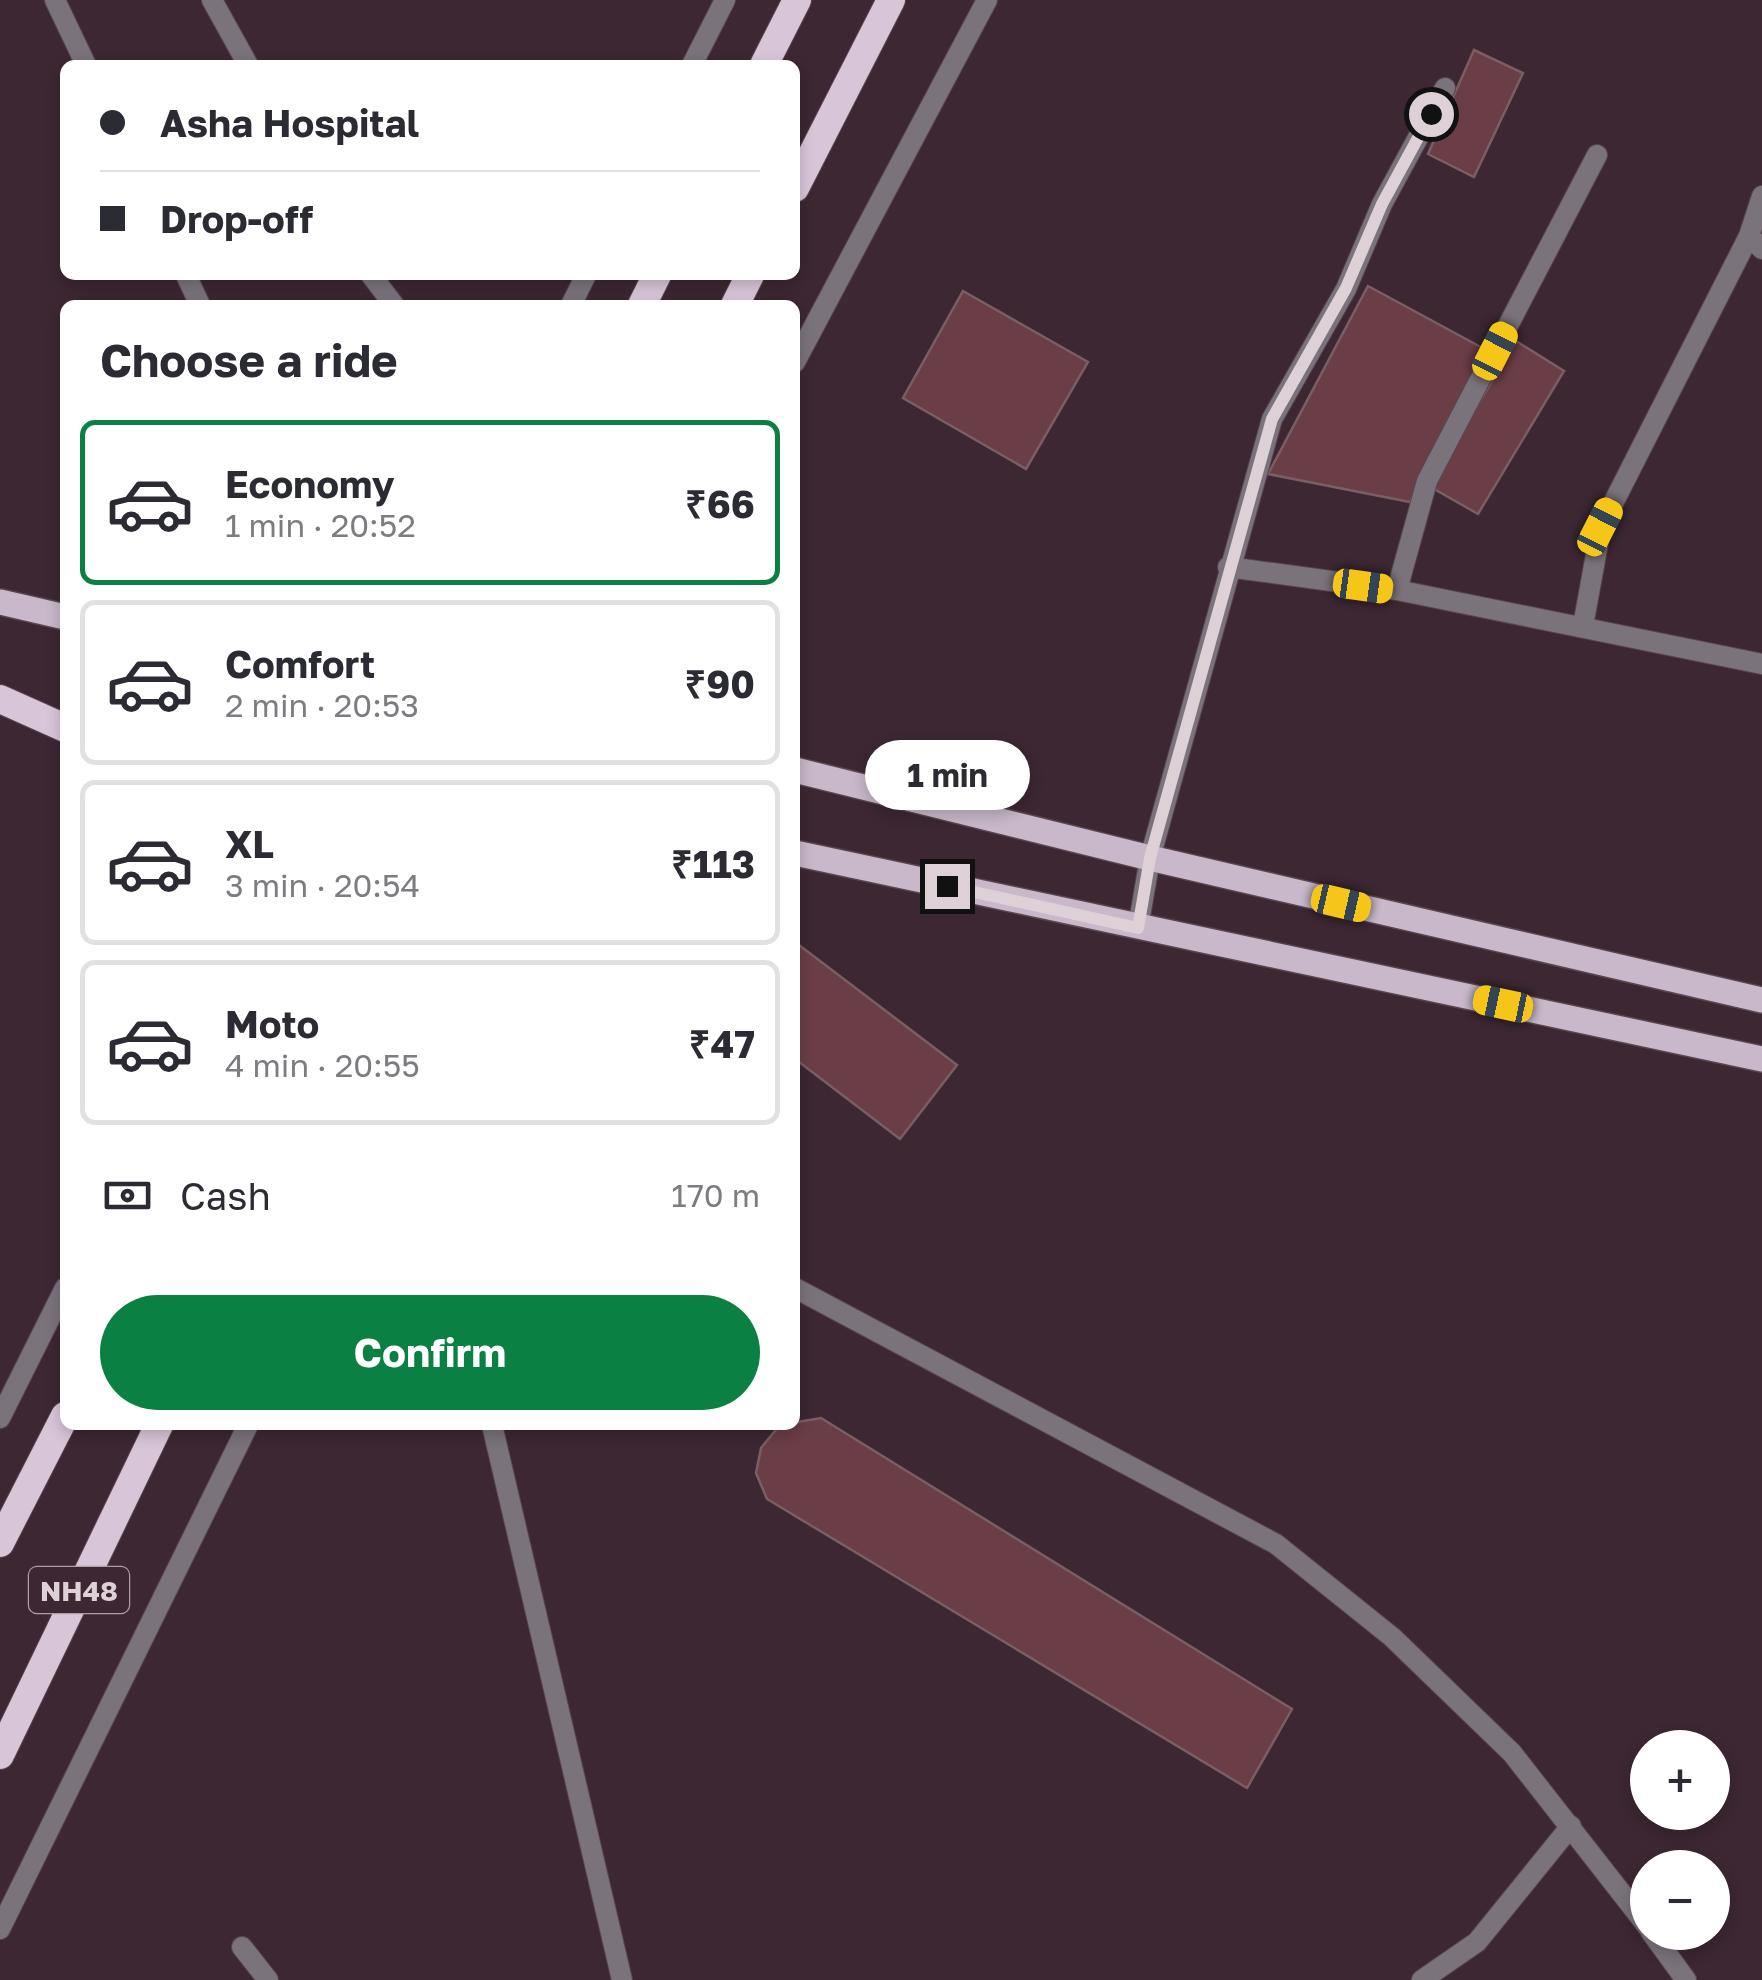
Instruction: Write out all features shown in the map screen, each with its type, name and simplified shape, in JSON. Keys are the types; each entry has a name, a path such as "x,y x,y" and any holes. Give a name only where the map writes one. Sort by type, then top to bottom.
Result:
{"highway":[{"path":"767,60 797,0"},
{"path":"800,178 890,0"},
{"path":"0,698 60,726"},
{"name":"NH48","path":"0,1543 60,1426"},
{"name":"NH48","path":"0,1754 157,1430"}],"main road":[{"path":"12,604 60,615"},
{"path":"0,698 60,710"},
{"path":"800,771 1150,858 1762,1000"},
{"path":"800,854 1138,928 1760,1051"}],"street":[{"path":"55,0 84,60"},
{"path":"212,0 245,60"},
{"path":"695,60 725,0"},
{"path":"800,353 987,0"},
{"path":"1138,928 1150,858 1272,419 1346,288 1382,204 1446,88"},
{"path":"1397,590 1427,482 1597,155"},
{"path":"1583,626 1600,527 1755,242 1762,196"},
{"path":"375,280 390,300"},
{"path":"1228,567 1397,590 1762,664"},
{"path":"0,588 12,604"},
{"path":"800,1291 1276,1544 1392,1637 1512,1753 1630,1905"},
{"path":"0,1418 60,1298"},
{"path":"0,1929 246,1430"},
{"path":"493,1430 622,1980"},
{"path":"1422,1980 1477,1942 1571,1826"},
{"path":"242,1947 268,1980"},
{"path":"1664,1950 1686,1980"}],"building":[{"path":"1474,50 1523,73 1474,177 1428,154"},
{"path":"1368,286 1488,351 1410,502 1268,474"},
{"path":"963,291 1088,362 1026,469 903,398"},
{"path":"1516,341 1564,371 1478,514 1429,486"},
{"path":"800,946 957,1065 900,1139 800,1063"},
{"path":"821,1418 1292,1709 1247,1788 767,1499 756,1473 761,1448 776,1430 800,1430 800,1422"}],"route":[{"path":"947,886 1138,928 1150,858 1272,419 1346,288 1382,204 1431,114"}]}
